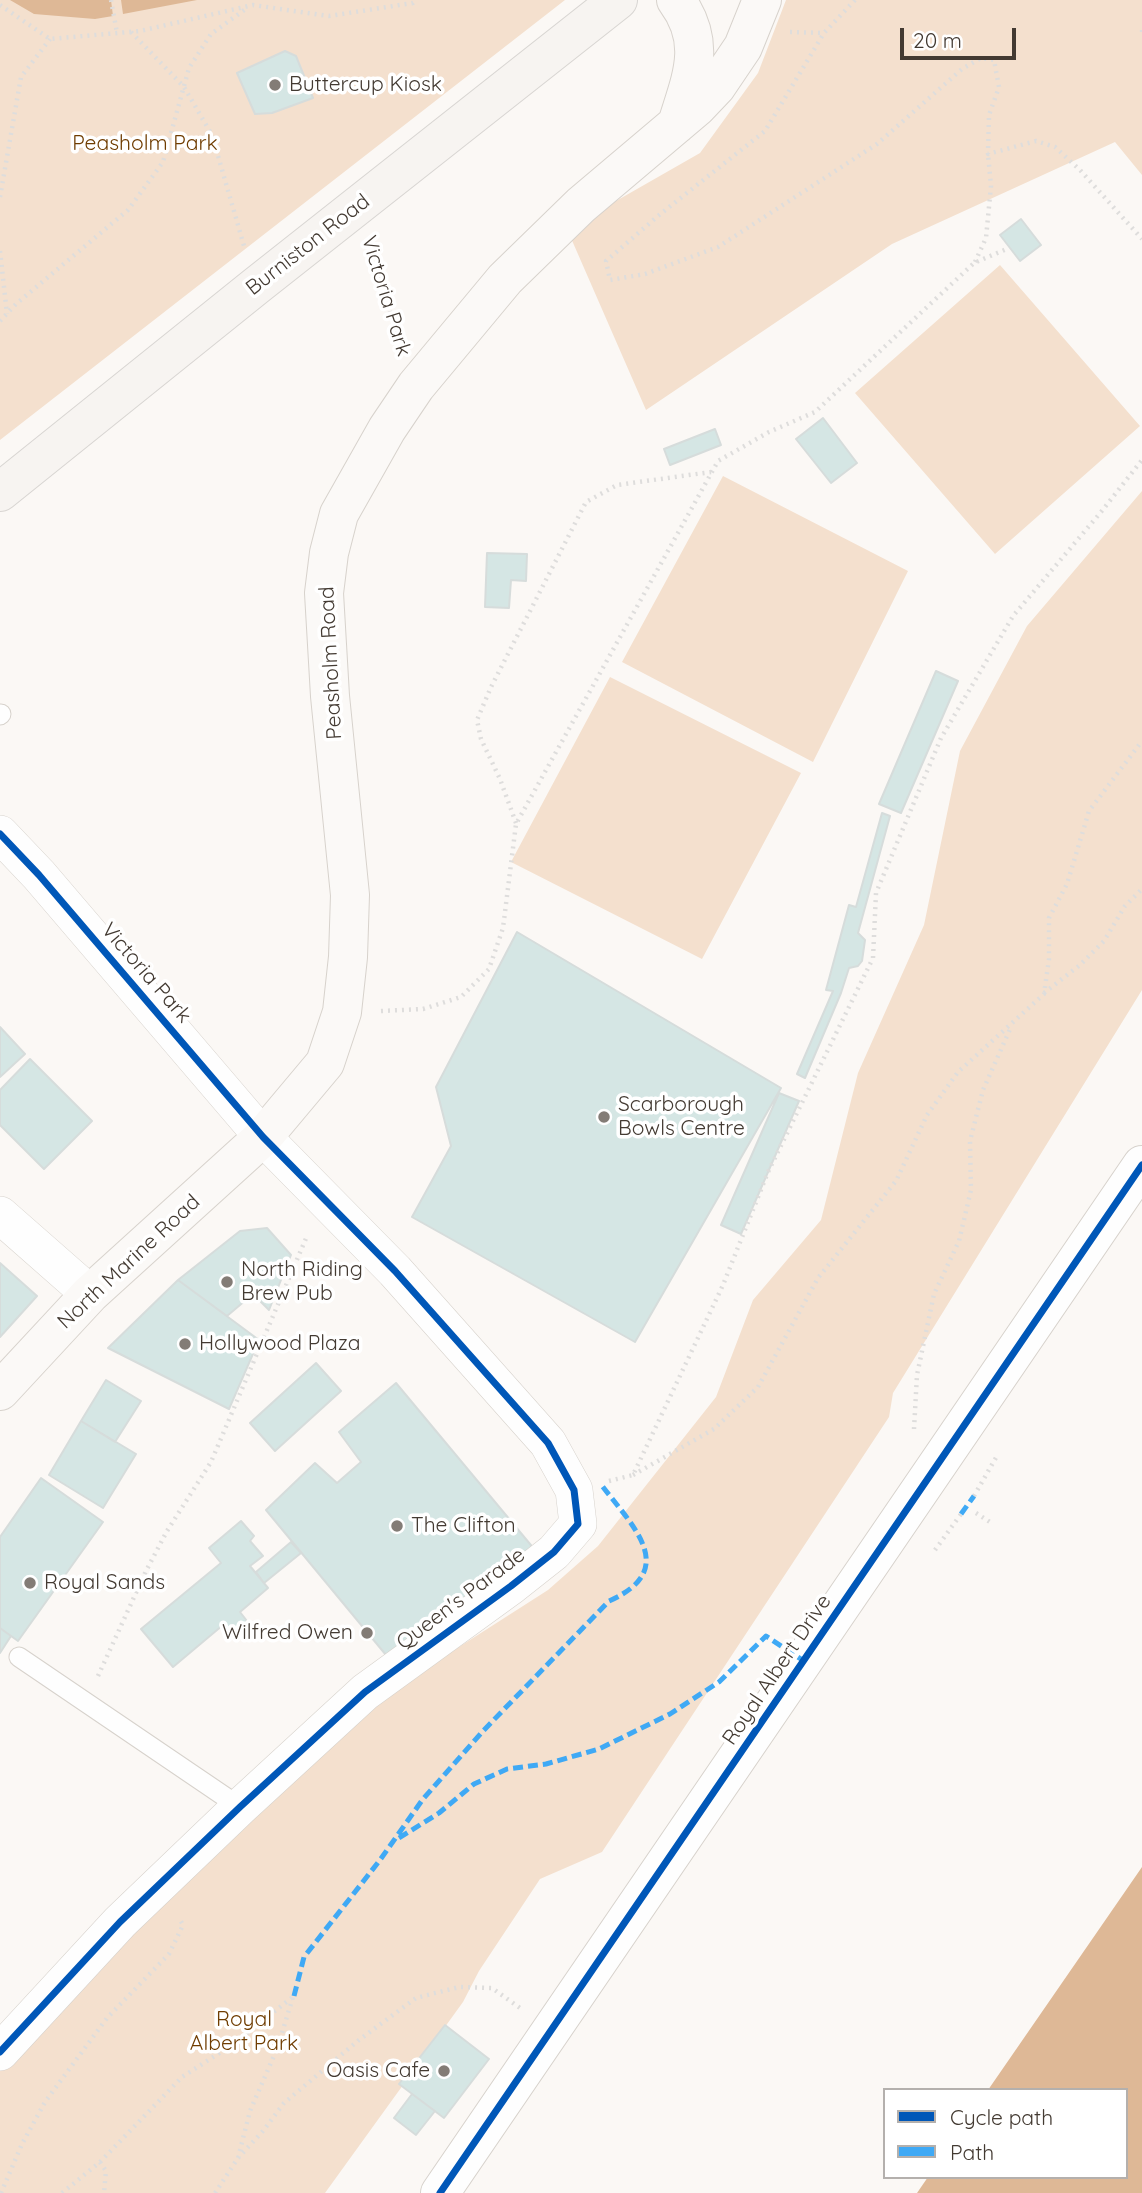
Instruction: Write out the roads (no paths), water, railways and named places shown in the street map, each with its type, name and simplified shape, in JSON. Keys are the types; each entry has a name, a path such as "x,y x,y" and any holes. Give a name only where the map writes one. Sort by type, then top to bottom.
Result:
{"main road":[{"name":"Burniston Road","path":"0,492 618,0"},
{"path":"676,126 691,78 695,44 691,27 677,0"},
{"name":"Peasholm Road","path":"263,1137 325,1063 342,1012 348,957 350,895 330,696 324,593 329,553 339,514 387,429 416,386 505,279 581,205 676,126 716,87 751,30 762,0"},
{"name":"North Marine Road","path":"0,1391 90,1294 263,1137"}],"street":[{"name":"Victoria Park","path":"0,834 48,886 263,1137"},
{"name":"Queen's Parade","path":"0,2052 120,1922 365,1692 511,1587 554,1552 578,1524 575,1490 548,1443 395,1271 263,1137"},
{"name":"Royal Albert Drive","path":"440,2193 1142,1165"},
{"path":"0,1215 90,1294"}],"lane":[{"path":"19,1657 240,1807"}],"place":[{"name":"Buttercup Kiosk","path":"275,85"},
{"name":"Scarborough Bowls Centre","path":"604,1117"},
{"name":"North Riding Brew Pub","path":"227,1282"},
{"name":"Hollywood Plaza","path":"185,1344"},
{"name":"The Clifton","path":"397,1526"},
{"name":"Royal Sands","path":"30,1583"},
{"name":"Wilfred Owen","path":"367,1633"},
{"name":"Oasis Cafe","path":"444,2071"}],"park label":[{"name":"Peasholm Park","path":"145,144"},
{"name":"Royal Albert Park","path":"244,2032"}]}
